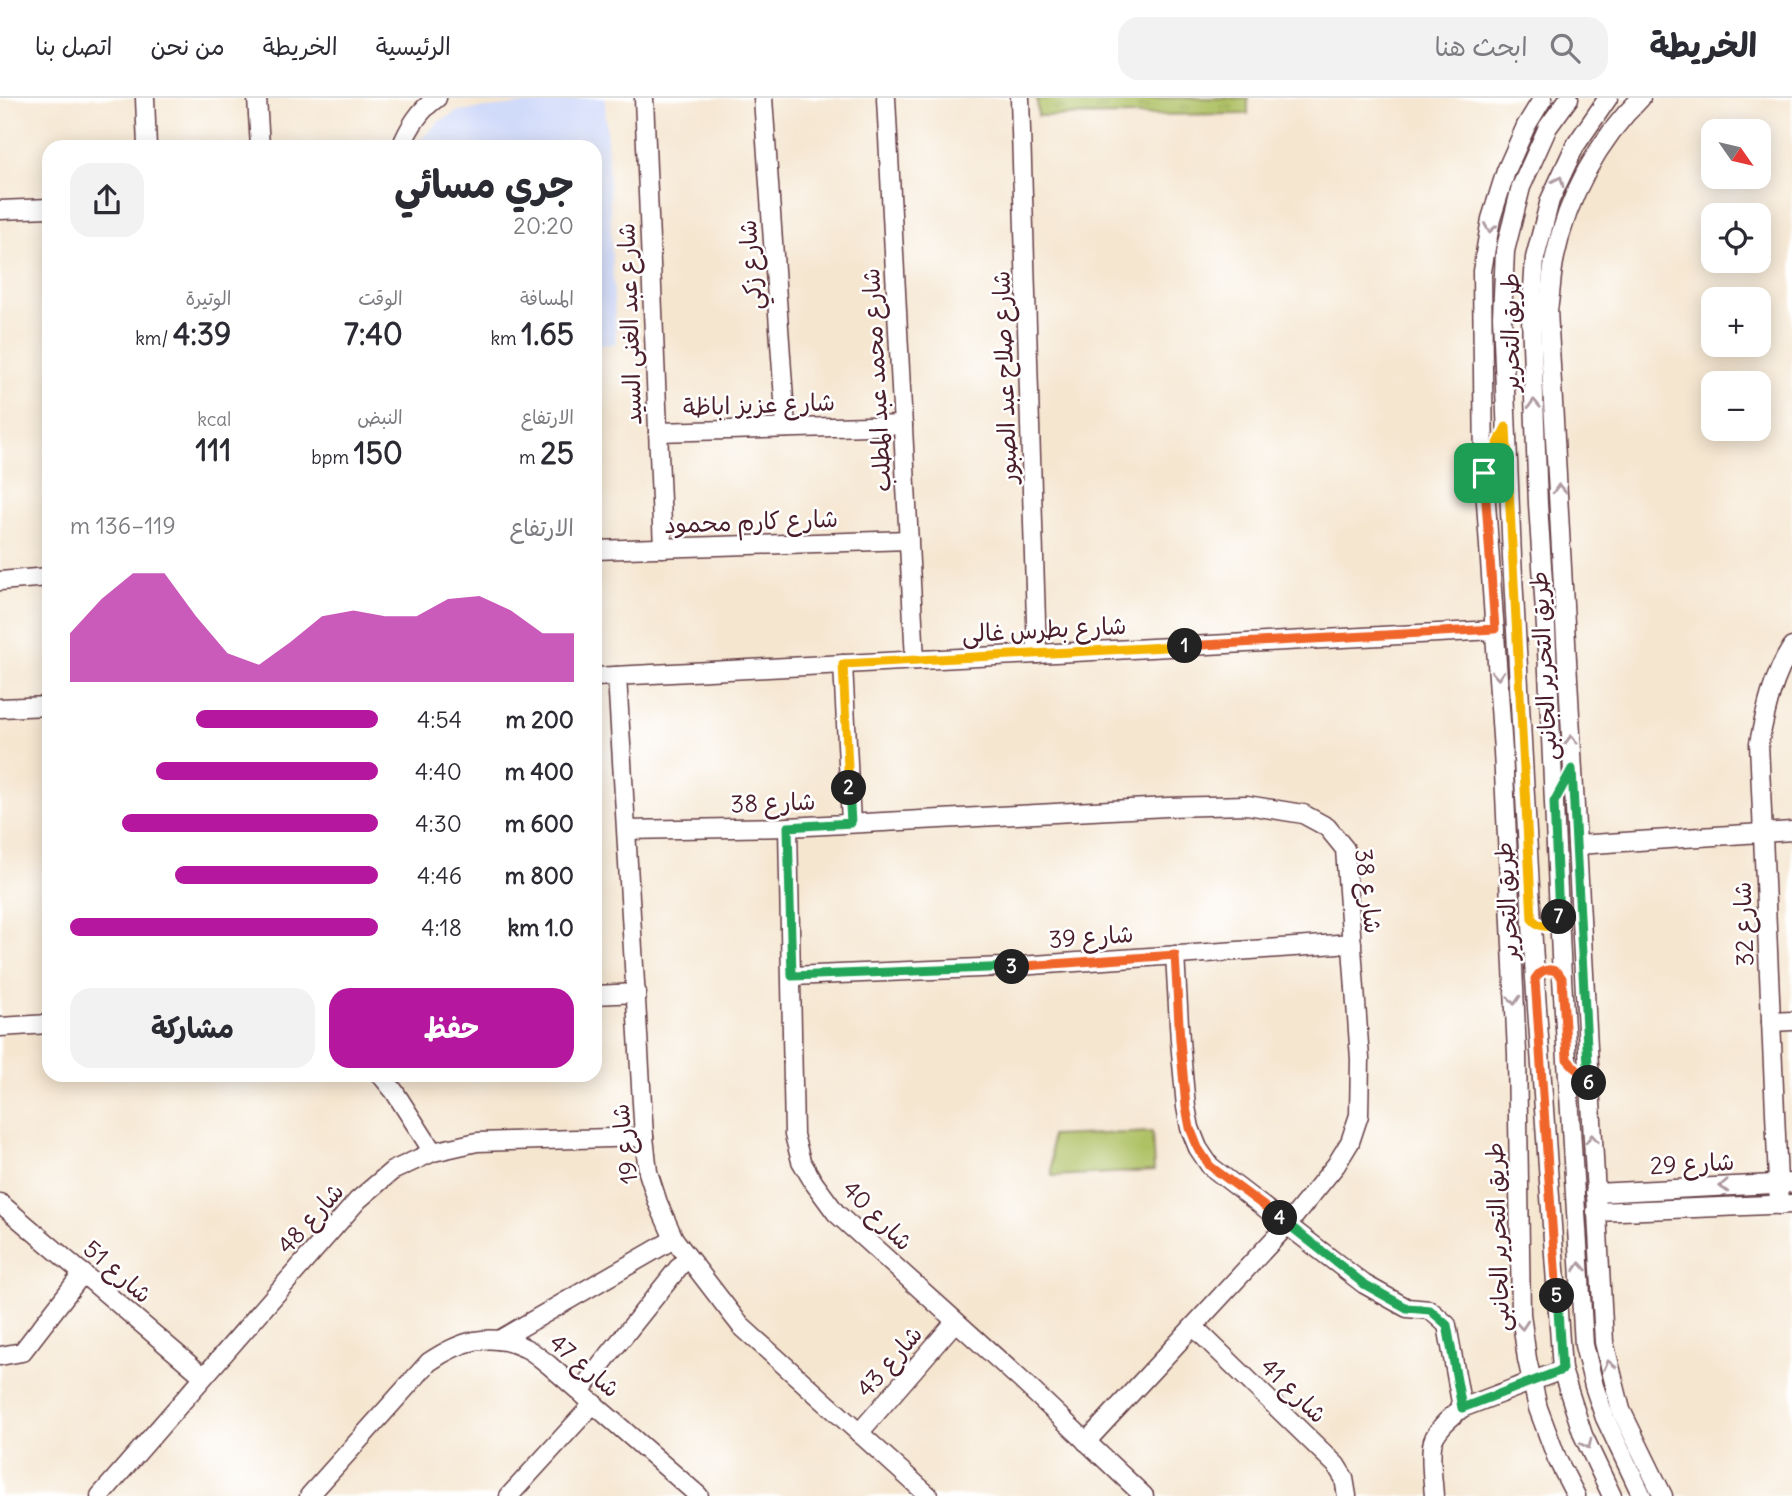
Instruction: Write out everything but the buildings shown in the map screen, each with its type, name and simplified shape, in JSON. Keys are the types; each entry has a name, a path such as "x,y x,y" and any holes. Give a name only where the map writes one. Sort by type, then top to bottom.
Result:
{"street":[{"path":"145,98 147,140"},
{"path":"257,98 260,140"},
{"path":"404,140 418,115 437,98"},
{"name":"شارع عبد الغنى السيد","path":"644,98 663,548"},
{"name":"شارع زكي","path":"763,98 786,428"},
{"name":"شارع محمد عبد المطلب","path":"886,98 915,660"},
{"name":"شارع صلاح عبد الصبور","path":"1020,98 1037,654"},
{"name":"طريق التحرير الجانبى","path":"1544,98 1526,126 1506,171 1494,207 1482,271 1484,473 1506,811 1517,1053 1523,1337 1531,1381 1547,1433 1576,1496"},
{"name":"طريق التحرير","path":"1569,98 1548,127 1521,187 1505,251 1502,316 1535,979 1562,1370 1583,1435 1612,1496"},
{"name":"طريق التحرير","path":"1608,98 1575,146 1550,200 1535,258 1531,317 1559,922 1584,1345 1605,1418 1642,1496"},
{"name":"طريق التحرير الجانبى","path":"1641,98 1625,113 1594,157 1570,205 1555,257 1548,310 1604,1342 1621,1410 1663,1496"},
{"path":"1526,126 1529,169"},
{"path":"0,210 42,208"},
{"name":"شارع عزيز اباظة","path":"658,432 903,425"},
{"path":"1484,473 1506,427"},
{"path":"1538,504 1561,524"},
{"name":"شارع كارم محمود","path":"602,550 909,540"},
{"path":"0,581 42,578"},
{"name":"شارع بطرس غالى","path":"602,677 1495,629"},
{"name":"شارع 32","path":"1786,1204 1771,1022 1759,743 1768,699 1785,657 1792,647"},
{"path":"843,664 851,823"},
{"name":"شارع 19","path":"617,676 644,1138 648,1172 654,1193 674,1239 741,1326 929,1496"},
{"path":"0,708 42,706"},
{"path":"1554,802 1572,769"},
{"name":"شارع 38","path":"627,830 788,827 1247,804 1303,814 1328,827 1345,849 1360,1059 1359,1115 1350,1142 1336,1166 1288,1224 1086,1442"},
{"path":"1506,811 1528,842"},
{"name":"شارع 40","path":"788,827 794,1135 801,1161 836,1213 1021,1380 1143,1496"},
{"path":"1577,845 1792,831"},
{"path":"1532,919 1545,927 1559,922"},
{"name":"شارع 39","path":"792,976 1003,967 1352,943"},
{"path":"1175,955 1186,1107 1198,1148 1210,1166 1364,1284 1407,1308 1430,1310 1447,1325 1462,1408"},
{"path":"1535,979 1548,969 1559,973 1562,978"},
{"path":"602,995 637,993"},
{"path":"1771,1022 1792,1021"},
{"path":"0,1027 42,1024"},
{"path":"1567,1059 1589,1083"},
{"path":"387,1082 433,1152"},
{"name":"شارع 48","path":"100,1496 358,1200 392,1171 433,1152 477,1142 644,1138"},
{"name":"شارع 29","path":"1595,1193 1785,1183"},
{"name":"شارع 51","path":"0,1203 203,1376"},
{"name":"شارع 29","path":"1596,1212 1786,1204"},
{"path":"499,1340 674,1239"},
{"path":"580,1391 687,1256"},
{"path":"0,1356 22,1352 83,1273"},
{"name":"شارع 43","path":"859,1433 955,1322"},
{"name":"شارع 41","path":"1194,1327 1336,1465 1345,1478 1347,1496"},
{"name":"شارع 47","path":"309,1496 429,1362 450,1348 474,1340 499,1340 526,1348 580,1391 699,1496"},
{"path":"1434,1496 1432,1444 1439,1430 1450,1418 1462,1408 1562,1370"},
{"path":"509,1496 594,1404"},
{"path":"1614,1437 1621,1410"}],"shaded area":[{"path":"605,98 616,344 602,345 602,140 421,140 438,122 458,111"}],"green space":[{"path":"1037,98 1248,98 1248,114 1038,116"},
{"path":"1152,1132 1154,1171 1052,1176 1051,1136"}],"route":[{"path":"1506,427 1532,919 1545,927 1559,922 1554,802 1572,769 1589,1083 1567,1059 1562,978 1553,970 1542,971 1535,979 1562,1370 1462,1408 1447,1325 1430,1310 1407,1308 1364,1284 1210,1166 1198,1148 1186,1107 1175,955 1003,967 792,976 788,827 851,823 843,664 1495,629 1484,473 1506,427"}]}
